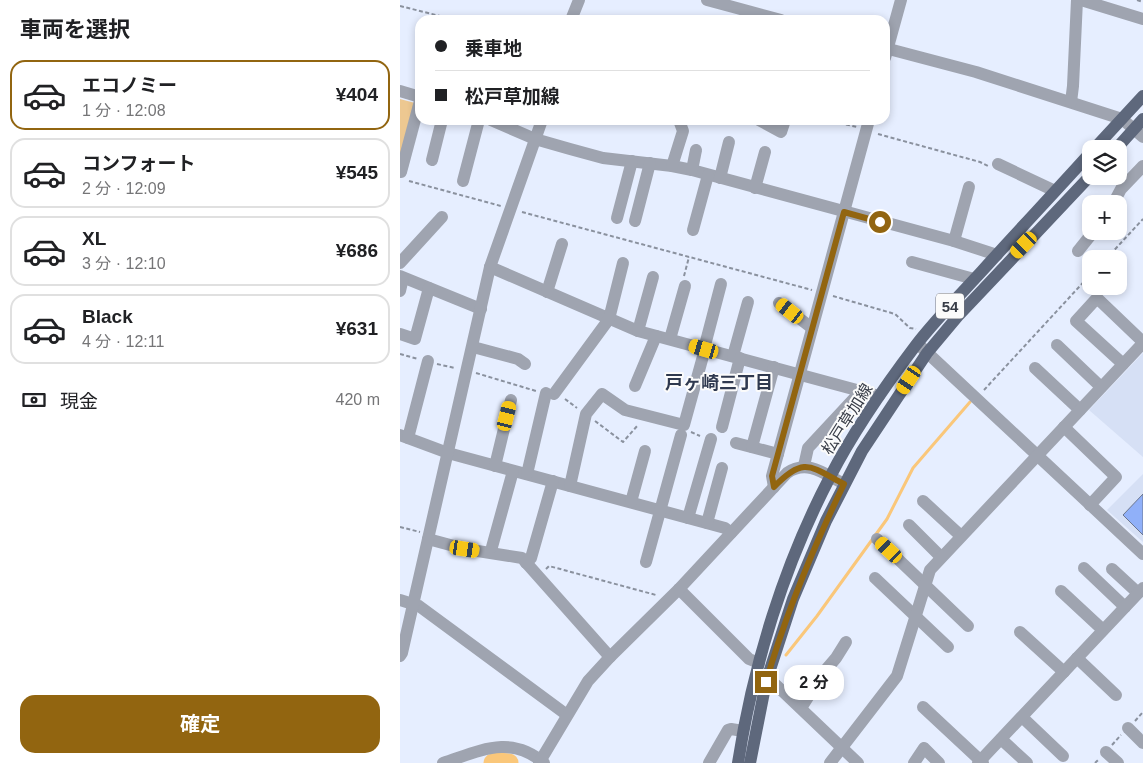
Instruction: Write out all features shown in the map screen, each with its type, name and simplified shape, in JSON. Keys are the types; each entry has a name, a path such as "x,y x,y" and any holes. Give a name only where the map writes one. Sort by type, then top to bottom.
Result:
{"main road":[{"path":"1102,140 1143,96"},
{"path":"1126,140 1140,128"},
{"name":"松戸草加線","path":"738,763 743,731 759,663 776,605 795,554 830,477 853,436 917,344 1082,162"},
{"name":"松戸草加線","path":"750,763 766,682 793,599 844,484 862,451 927,353 987,283 1082,185"}],"street":[{"path":"572,15 579,0"},
{"path":"707,0 760,15"},
{"path":"890,37 900,0"},
{"path":"1071,102 1074,86 1079,0 1143,19"},
{"path":"890,53 976,72 1122,119 1140,128"},
{"path":"400,92 415,96"},
{"path":"405,177 415,125"},
{"path":"432,160 441,125"},
{"path":"463,180 478,125"},
{"path":"503,125 535,139 602,158 692,170 996,255"},
{"path":"400,656 490,267 540,125"},
{"path":"672,166 684,131 681,125"},
{"path":"768,125 781,132 783,125"},
{"path":"774,487 772,476 867,125"},
{"path":"693,230 729,142"},
{"path":"692,170 696,150"},
{"path":"755,188 764,152"},
{"path":"616,218 632,161"},
{"path":"635,221 650,163"},
{"path":"993,166 1055,191"},
{"path":"1118,195 1143,166"},
{"path":"954,242 969,187"},
{"path":"400,263 442,217"},
{"path":"1078,251 1087,240"},
{"path":"547,292 562,244"},
{"path":"912,262 974,279"},
{"path":"527,474 550,394 609,319 623,263"},
{"path":"490,267 638,331 879,396"},
{"path":"400,290 402,277 481,309"},
{"path":"638,331 653,277"},
{"path":"646,562 721,284"},
{"path":"670,339 685,286"},
{"path":"400,334 415,339 429,288"},
{"path":"830,763 897,676 930,570 1038,456 1064,427 1123,364 1143,342 1097,298 1076,320 1123,364"},
{"path":"722,427 748,302"},
{"path":"779,303 812,328"},
{"path":"635,386 656,336"},
{"path":"917,344 1143,554"},
{"path":"1057,345 1101,387"},
{"path":"473,347 518,359 525,364"},
{"path":"428,361 404,436 448,453 707,522 725,528 731,533"},
{"path":"752,447 774,367"},
{"path":"1035,368 1080,410"},
{"path":"804,466 808,448 861,390"},
{"path":"570,486 586,414 602,394 625,410 683,430"},
{"path":"495,466 511,400"},
{"path":"1064,427 1116,477 1090,505"},
{"path":"688,518 711,439"},
{"path":"736,443 778,454"},
{"path":"631,502 646,451"},
{"path":"443,763 484,749 500,746 532,754 541,762 567,714 588,681 793,469 804,466 844,484"},
{"path":"707,522 722,468"},
{"path":"492,547 513,470"},
{"path":"526,563 531,558 553,481"},
{"path":"923,501 961,536"},
{"path":"909,526 941,557"},
{"path":"429,537 465,549 522,558 610,657"},
{"path":"877,539 968,626"},
{"path":"1084,568 1125,607"},
{"path":"923,707 981,762 1076,658 1141,591 1112,569"},
{"path":"875,578 948,647"},
{"path":"679,589 749,659 759,663"},
{"path":"1061,591 1103,630"},
{"path":"400,600 419,606 567,714"},
{"path":"1020,632 1064,672"},
{"path":"801,708 846,642"},
{"path":"1076,658 1116,695"},
{"path":"766,682 776,685 858,763"},
{"path":"1022,718 1063,756"},
{"path":"1128,728 1143,743"},
{"path":"709,763 728,730 743,731"},
{"path":"1001,739 1027,763"},
{"path":"914,763 924,748 939,763"},
{"path":"1106,752 1118,763"}],"path":[{"path":"1137,0 1143,2"},
{"path":"400,6 436,15"},
{"path":"867,125 993,166"},
{"path":"405,177 511,209 895,314 910,328 921,330"},
{"path":"1114,250 1143,219"},
{"path":"685,286 683,280 689,257"},
{"path":"980,394 1082,284"},
{"path":"400,527 429,537"},
{"path":"542,573 549,566 660,596"},
{"path":"1095,763 1143,712"}],"shaded area":[{"path":"400,99 415,103 400,155"},
{"path":"1143,353 1143,457 1089,410"},
{"path":"1143,474 1143,542 1107,510"}],"building":[{"path":"1143,494 1143,535 1123,515"}],"waterway":[{"path":"786,655 817,616 887,519 913,468 970,402"},
{"path":"493,763 509,763"}],"district":[{"name":"戸ヶ崎三丁目","path":"719,383"}],"route":[{"path":"766,682 793,599 844,484 815,469 804,466 787,473 774,487 772,476 844,212 880,222"}]}
